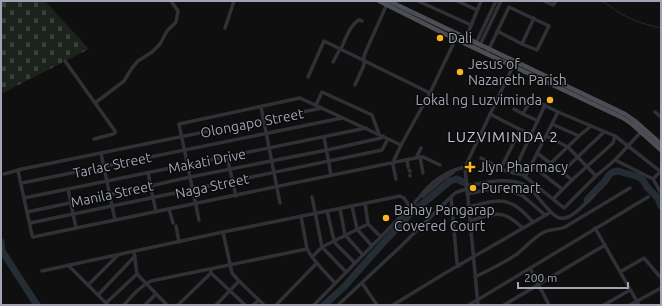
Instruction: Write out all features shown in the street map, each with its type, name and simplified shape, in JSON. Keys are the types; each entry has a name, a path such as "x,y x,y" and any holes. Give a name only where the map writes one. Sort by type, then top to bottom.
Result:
{"main road":[{"path":"379,1 388,2 623,118 632,124 661,150"},
{"path":"457,37 466,38 477,46"},
{"path":"514,64 629,117 661,144"}],"street":[{"path":"95,103 124,81 138,61 152,52 160,44 167,31 176,22 178,11 171,1"},
{"path":"225,28 234,1"},
{"path":"418,1 471,25"},
{"path":"457,1 477,10"},
{"path":"466,38 481,1"},
{"path":"477,46 496,1"},
{"path":"477,46 501,1"},
{"path":"544,1 553,5 556,1"},
{"path":"355,85 364,65 364,56 388,2"},
{"path":"487,51 497,31 509,7 549,26 537,50 497,31"},
{"path":"522,44 534,18"},
{"path":"333,62 356,21 362,21"},
{"path":"396,179 394,163 401,145 430,93 457,37"},
{"path":"308,77 324,41 430,93"},
{"path":"65,61 116,131 113,134 94,139"},
{"path":"478,305 465,167 514,64"},
{"path":"316,105 322,92 370,114 379,134"},
{"path":"199,220 179,124 300,98 401,145"},
{"path":"523,114 531,102 536,101 615,136 661,172 653,179"},
{"path":"513,173 545,105"},
{"path":"261,107 280,203"},
{"name":"Olongapo Street","path":"4,174 322,108"},
{"path":"514,109 538,121"},
{"path":"525,177 558,112"},
{"path":"655,112 661,117"},
{"path":"490,114 543,141"},
{"name":"Tarlac Street","path":"22,183 343,118"},
{"path":"552,124 579,136"},
{"path":"551,163 591,126"},
{"name":"Makati Drive","path":"24,198 366,128"},
{"path":"501,168 520,130"},
{"path":"562,172 604,132"},
{"path":"481,158 513,173 523,175 564,208 596,176 615,160 641,132"},
{"name":"Manila Street","path":"27,212 190,177 272,162 381,138 384,136"},
{"path":"546,136 568,147 596,176"},
{"path":"553,199 613,143 615,136"},
{"path":"324,137 332,176"},
{"name":"Naga Street","path":"30,223 382,150 388,139"},
{"path":"421,148 418,158 423,173"},
{"path":"101,153 115,220"},
{"path":"537,153 572,180"},
{"path":"227,157 236,196"},
{"path":"18,171 22,183 33,237 423,157 440,165"},
{"path":"407,160 410,172"},
{"path":"615,160 653,179 661,193"},
{"path":"531,165 562,190"},
{"path":"314,305 418,199 443,179 452,174 455,170 465,167"},
{"path":"148,173 156,212"},
{"path":"338,305 451,197 467,187 493,181 517,182 527,186 555,216 562,219 573,214 594,195"},
{"path":"467,194 502,188 523,196 545,215"},
{"path":"475,277 516,254 542,233 564,226 630,188"},
{"path":"68,189 76,228"},
{"path":"42,271 118,255 135,254 223,232 400,196 404,198 410,207"},
{"path":"312,197 322,247 346,272"},
{"path":"451,197 457,263 459,266"},
{"path":"469,305 648,197"},
{"path":"469,207 494,201 504,201 516,206 534,222"},
{"path":"365,203 368,224 381,237"},
{"path":"352,206 357,229 372,246"},
{"path":"169,209 173,223"},
{"path":"340,209 345,235 363,255"},
{"path":"327,211 335,243 355,263"},
{"path":"393,305 551,212"},
{"path":"470,221 492,214 502,215 510,218 523,228"},
{"path":"301,216 307,249 317,264 335,283"},
{"path":"312,257 322,247 368,224"},
{"path":"176,226 179,242"},
{"path":"596,228 638,303"},
{"path":"223,232 232,273 264,305"},
{"path":"504,305 605,245"},
{"path":"124,305 146,283 151,281 211,271 230,265 307,249"},
{"path":"135,254 137,274 167,305"},
{"path":"98,295 135,254"},
{"path":"88,285 118,255"},
{"path":"620,272 644,258 661,278"},
{"path":"276,305 317,264"},
{"path":"68,265 107,304 137,274"},
{"path":"530,268 549,305"},
{"path":"211,271 245,305"},
{"path":"178,305 211,271"},
{"path":"216,305 239,281"},
{"path":"362,283 376,305"},
{"path":"630,305 638,303 661,288"},
{"path":"604,305 630,290"},
{"path":"145,305 156,294"},
{"path":"254,305 259,300"},
{"path":"160,305 164,301"}],"green space":[{"path":"1,1 45,1 89,49 1,94"}],"waterway":[{"path":"602,1 628,17 644,24 661,28"},
{"path":"587,200 609,175 618,171 639,177 643,180 647,187 658,198 661,206"},
{"path":"324,305 344,287 409,215 450,181 457,179 463,182"},
{"path":"1,242 2,251 37,305"}],"place":[{"name":"Dali","path":"440,38"},
{"name":"Jesus of Nazareth Parish","path":"460,72"},
{"name":"Lokal ng Luzviminda","path":"550,100"},
{"name":"Jlyn Pharmacy","path":"470,167"},
{"name":"Puremart","path":"473,188"},
{"name":"Bahay Pangarap Covered Court","path":"386,218"}],"district":[{"name":"LUZVIMINDA 2","path":"503,136"}]}
